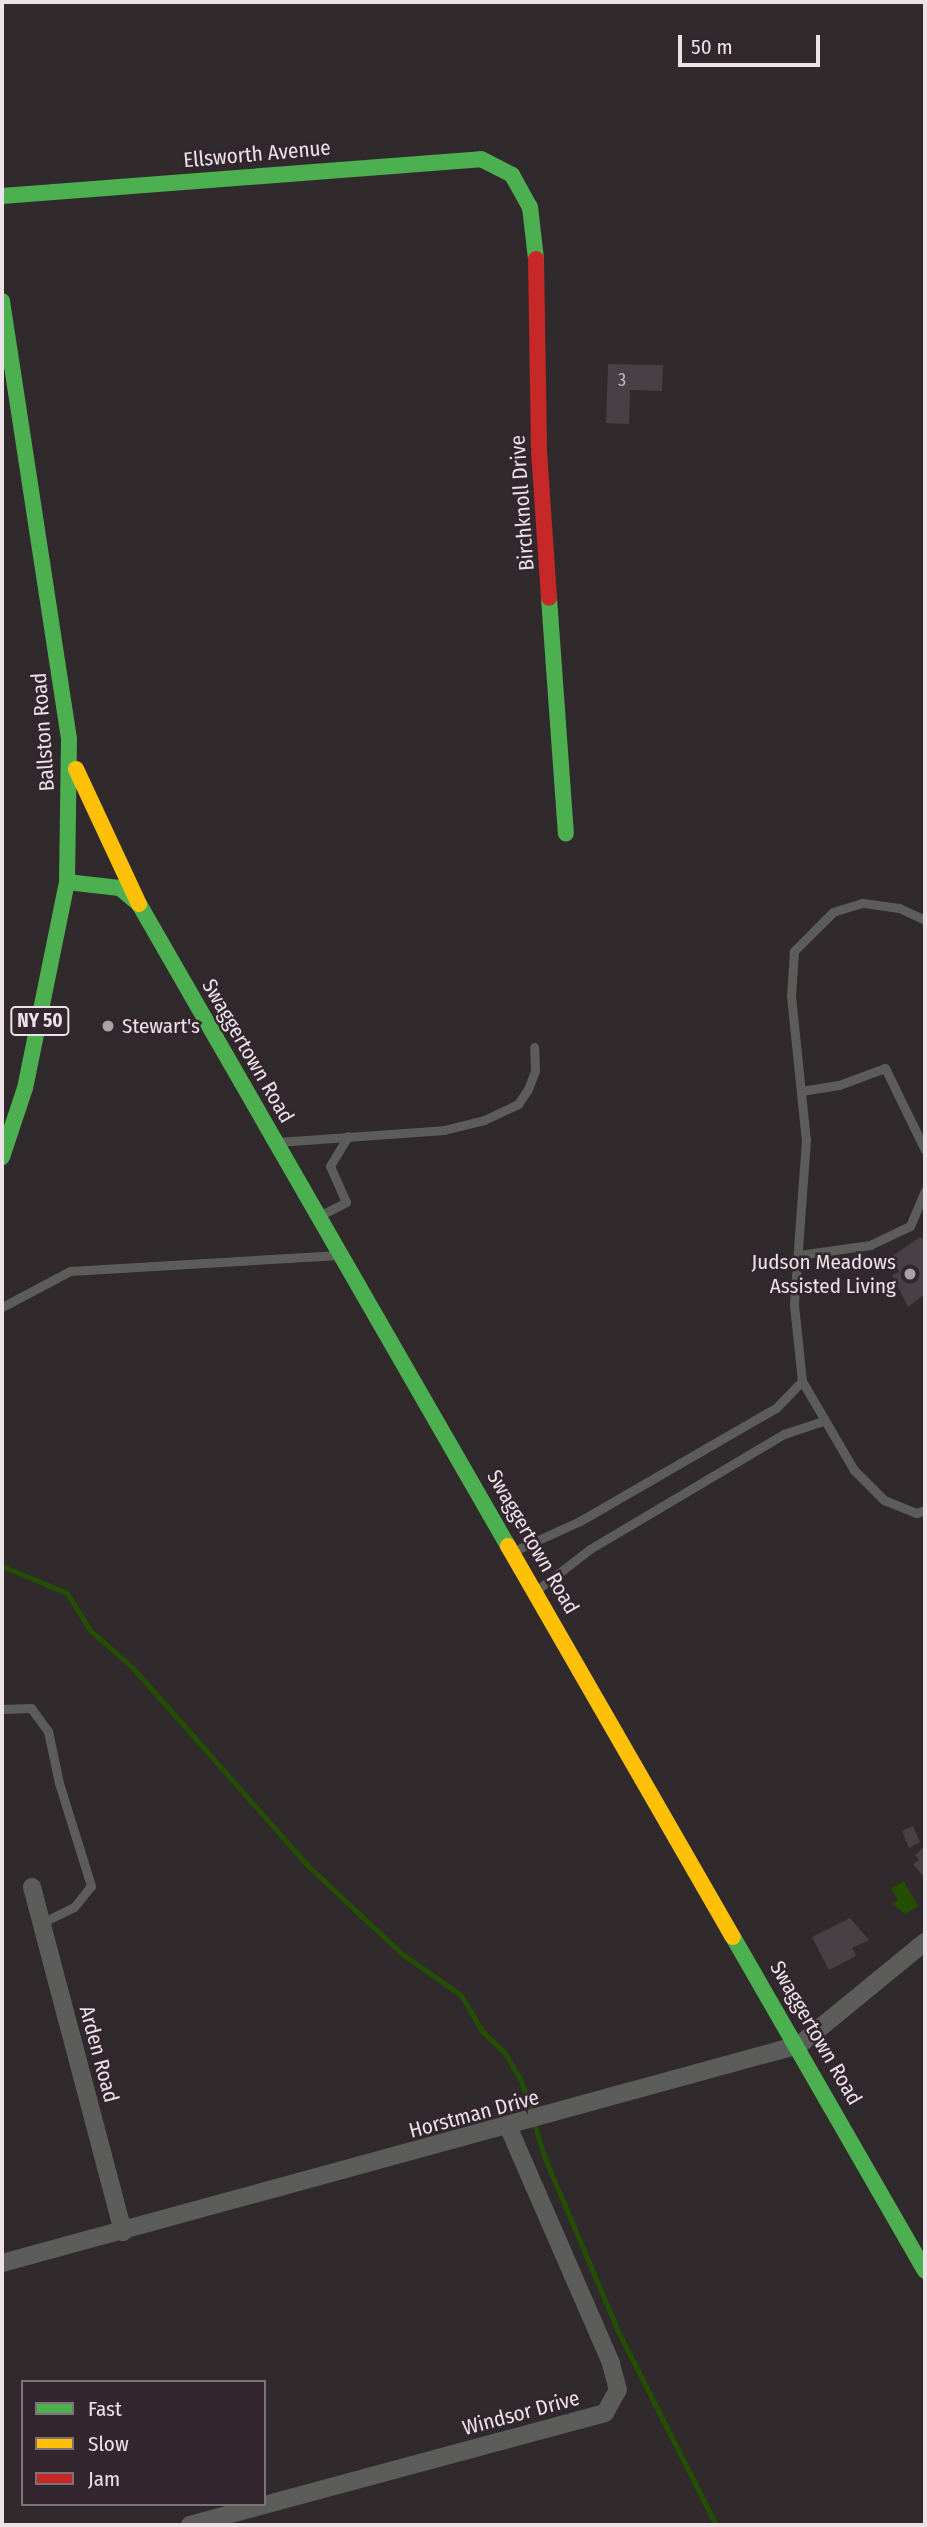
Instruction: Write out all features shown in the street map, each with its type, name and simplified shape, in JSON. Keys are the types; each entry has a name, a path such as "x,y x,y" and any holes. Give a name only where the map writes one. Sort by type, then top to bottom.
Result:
{"street":[{"name":"Ellsworth Avenue","path":"2,196 454,158 481,159 512,175"},
{"name":"Birchknoll Drive","path":"512,175 530,207 536,238 539,451 566,833"},
{"name":"Ballston Road","path":"2,301 23,460 50,588 69,739 67,882 25,1088 2,1157"},
{"path":"69,739 80,784 139,904"},
{"name":"Swaggertown Road","path":"67,882 120,888 139,904 799,2045 925,2271"},
{"name":"Arden Road","path":"32,1887 123,2232"},
{"name":"Horstman Drive","path":"2,2263 509,2128 799,2045 925,1942"},
{"name":"Windsor Drive","path":"266,2504 605,2413 618,2390 611,2363 509,2128"},
{"name":"Windsor Drive","path":"190,2525 260,2506"}],"lane":[{"path":"925,920 899,908 862,903 833,912 794,951 791,996 806,1140 794,1305 802,1381 854,1470 884,1500 916,1513 925,1510"},
{"path":"276,1142 444,1130 484,1120 518,1104 535,1071 534,1047"},
{"path":"801,1090 839,1085 885,1069 925,1150"},
{"path":"319,1216 346,1202 330,1166 348,1136"},
{"path":"799,1255 870,1245 910,1226 925,1191"},
{"path":"2,1307 70,1271 342,1255"},
{"path":"514,1550 580,1521 776,1408 802,1381"},
{"path":"537,1590 590,1549 784,1434 823,1421"},
{"path":"2,1709 31,1708 48,1731 59,1783 91,1886 74,1908 41,1923"}],"shaded area":[{"path":"904,1881 918,1906 905,1914 892,1904 898,1900 891,1888"}],"building":[{"path":"608,364 663,365 662,391 630,390 629,424 606,423"},
{"name":"Judson Meadows Assisted Living","path":"920,1237 925,1240 925,1294 908,1307 892,1275 899,1272 891,1257"},
{"path":"913,1826 920,1842 909,1848 902,1831"},
{"path":"925,1846 923,1876 913,1864 919,1860 915,1855"},
{"path":"850,1918 869,1940 852,1948 856,1956 829,1970 812,1937"}],"waterway":[{"path":"2,1566 67,1593 90,1630 133,1668 307,1865 402,1954 461,1995 482,2031 504,2052 521,2080 544,2156 618,2331 716,2525"}],"traffic: fast":[{"path":"2,196 481,159 512,175 530,207 536,259"},
{"path":"2,301 69,739 67,882 25,1088 2,1157"},
{"path":"549,598 566,833"},
{"path":"67,882 120,888 139,904 508,1546"},
{"path":"733,1937 925,2271"}],"traffic: slow":[{"path":"76,769 139,904"},
{"path":"508,1546 733,1937"}],"traffic: jam":[{"path":"536,259 539,451 549,598"}],"place":[{"name":"Stewart's","path":"108,1026"},
{"name":"Judson Meadows Assisted Living","path":"910,1274"}]}
